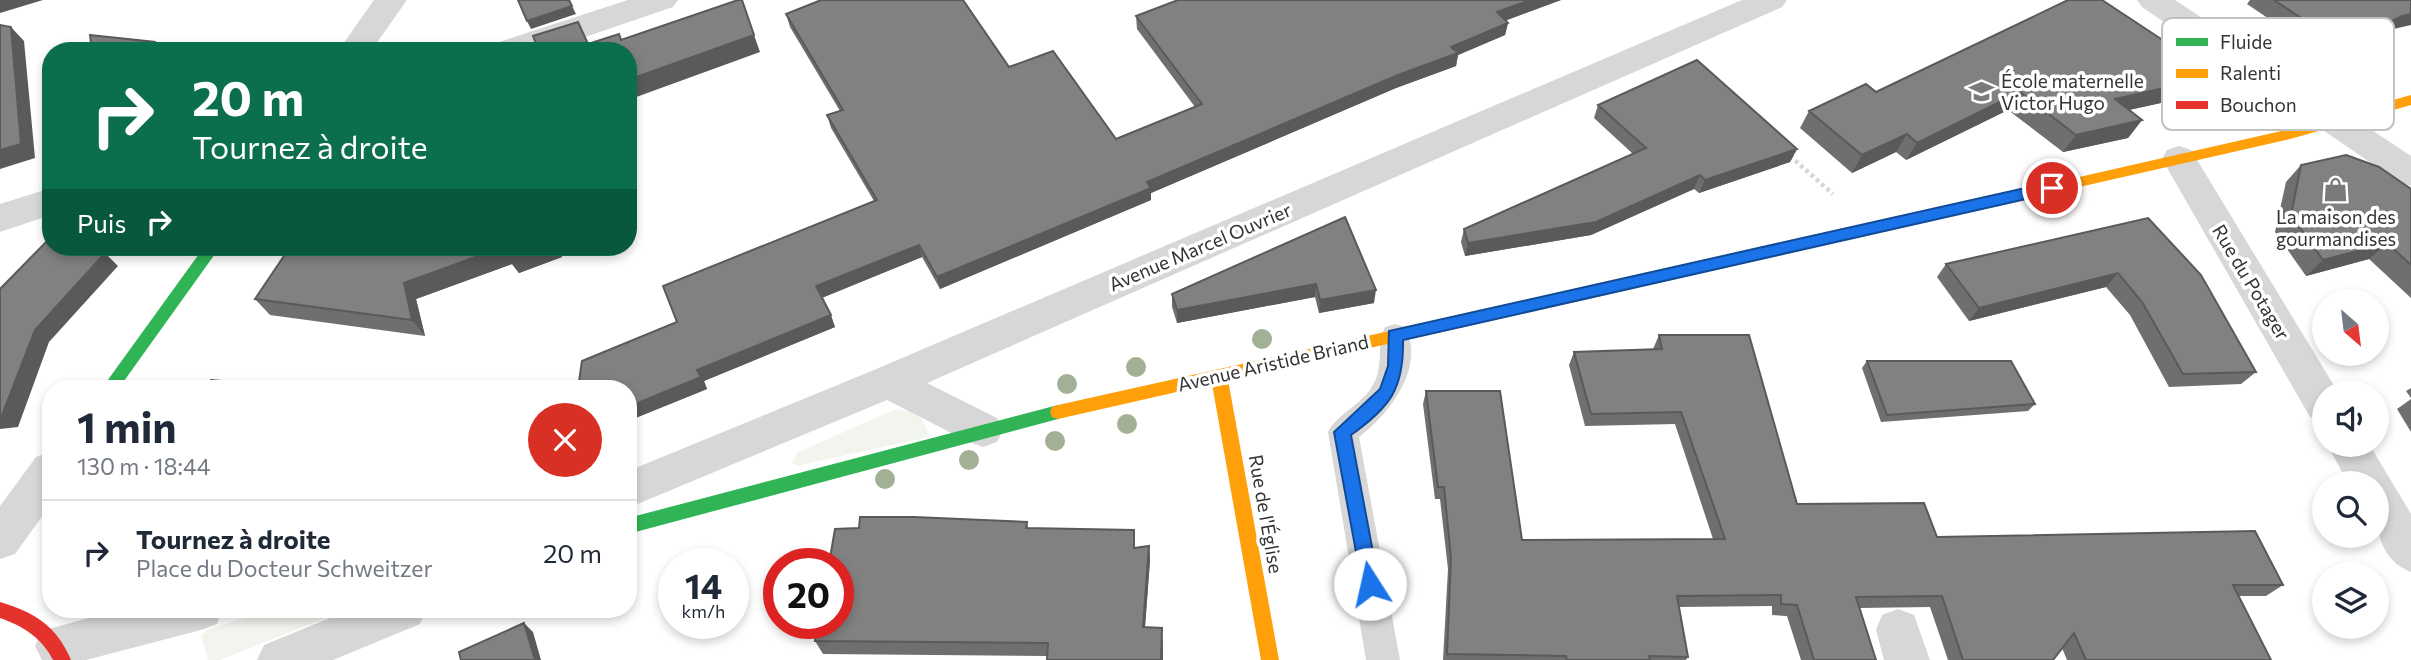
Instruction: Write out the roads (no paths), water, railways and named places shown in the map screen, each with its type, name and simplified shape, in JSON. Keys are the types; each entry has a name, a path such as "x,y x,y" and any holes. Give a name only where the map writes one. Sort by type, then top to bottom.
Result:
{"street":[{"path":"361,42 391,0"},
{"path":"535,42 662,0"},
{"name":"Avenue Marcel Ouvrier","path":"637,486 888,382 1772,0"},
{"path":"2153,0 2180,18"},
{"name":"Avenue Aristide Briand","path":"2394,105 2411,100"},
{"name":"Avenue Aristide Briand","path":"637,524 983,430 2301,130"},
{"path":"2347,130 2411,173"},
{"name":"Rue du Potager","path":"2179,159 2312,385"},
{"path":"0,218 42,204"},
{"path":"116,380 205,256"},
{"name":"Rue de l'Église","path":"1219,376 1270,660"},
{"path":"888,382 983,430"},
{"path":"0,540 42,482"},
{"path":"2389,516 2411,552"},
{"path":"0,610 16,613 40,627 60,653 172,618"},
{"path":"280,660 382,618"}],"lane":[{"path":"1384,660 1342,432 1368,413 1387,393 1396,366 1395,335"}],"place":[{"name":"École maternelle Victor Hugo","path":"1981,92"},
{"name":"La maison des gourmandises","path":"2336,189"}]}
